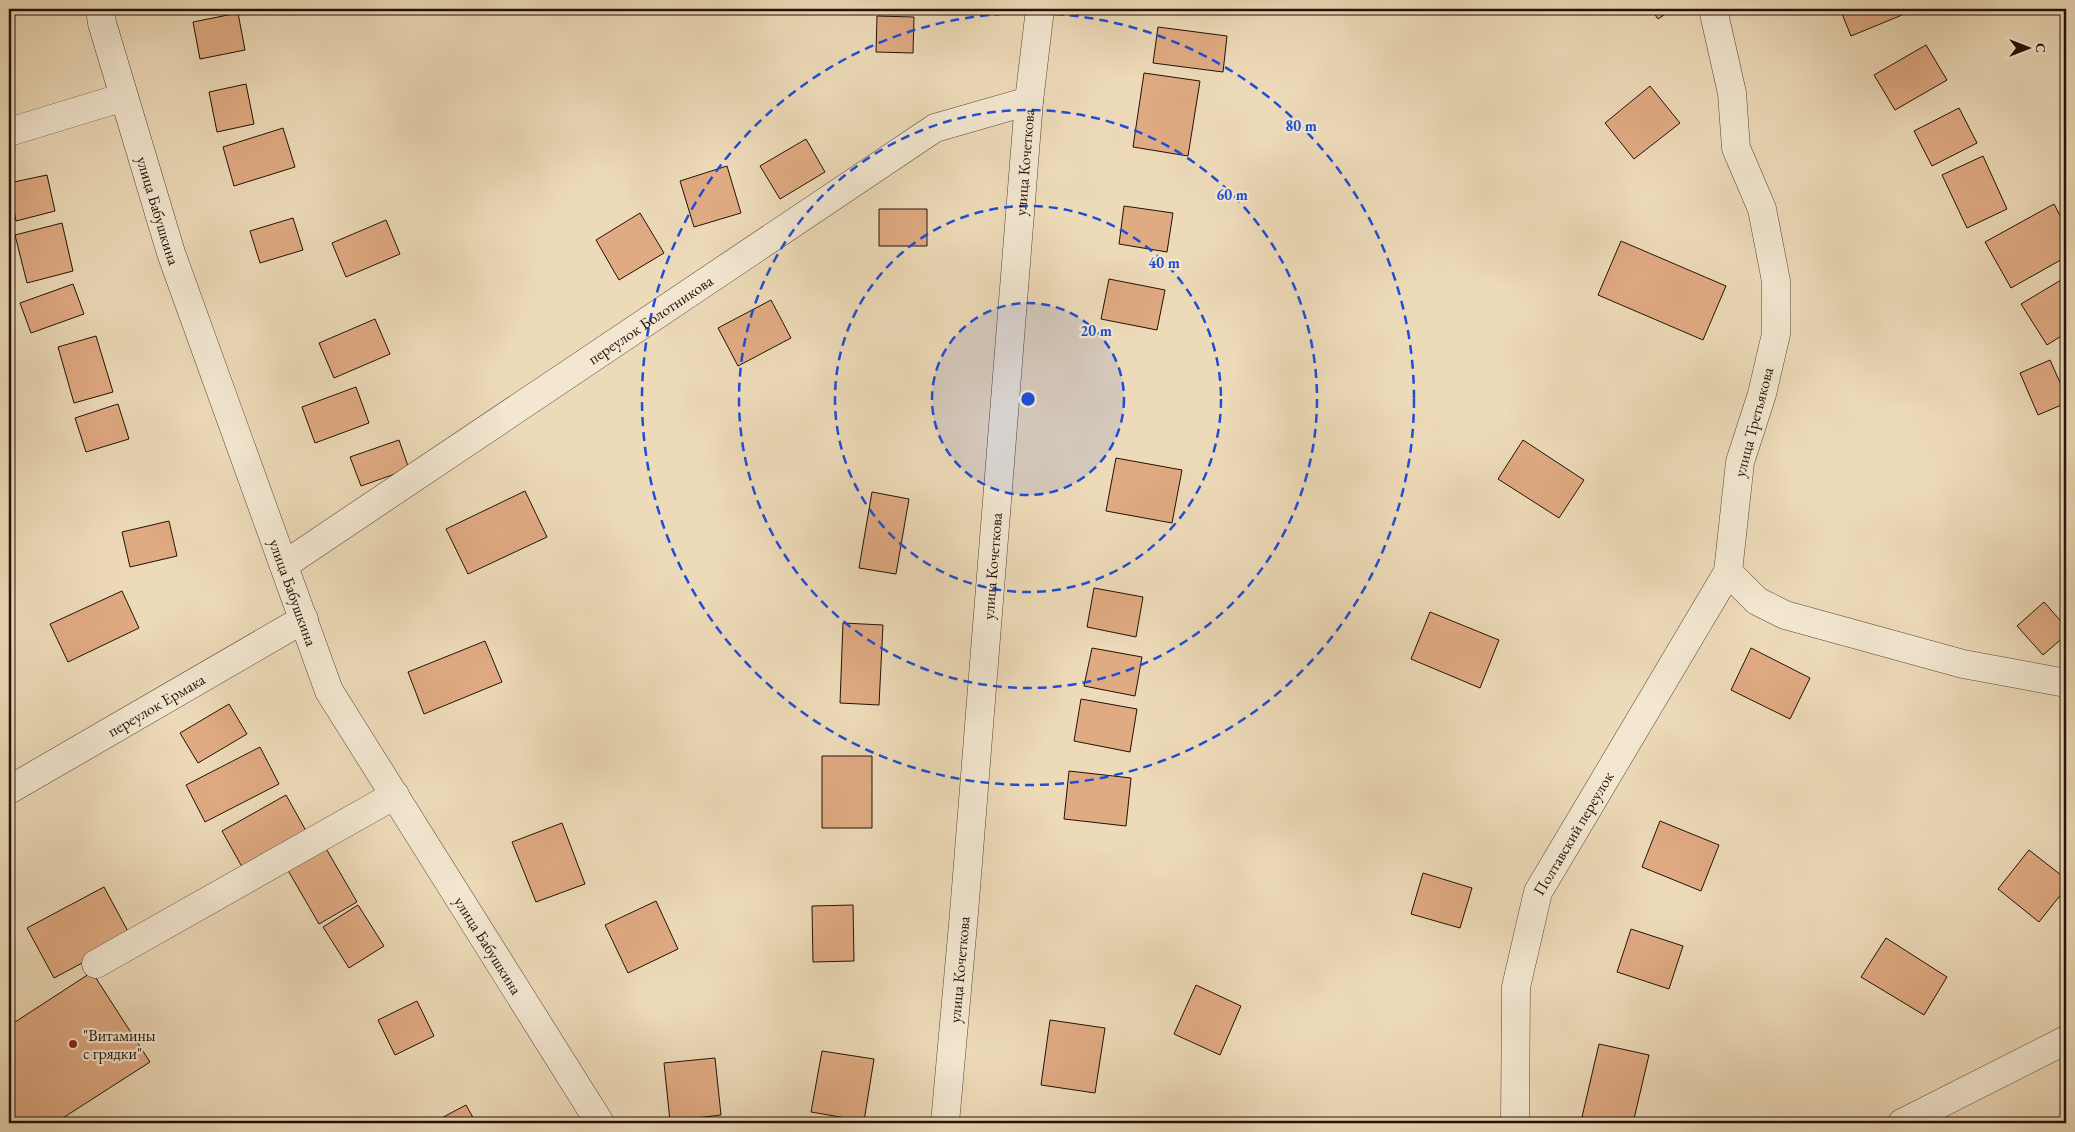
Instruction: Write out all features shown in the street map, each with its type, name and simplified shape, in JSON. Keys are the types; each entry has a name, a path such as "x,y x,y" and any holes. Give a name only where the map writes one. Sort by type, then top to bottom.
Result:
{"street":[{"name":"улица Бабушкина","path":"100,9 102,23 171,253 329,691 600,1123"},
{"name":"улица Кочеткова","path":"945,1123 965,903 1029,101 1040,9"},
{"name":"улица Третьякова","path":"1713,9 1732,93 1736,148 1762,210 1776,281 1776,334 1762,394 1740,462 1728,572"},
{"path":"9,132 124,97"},
{"name":"переулок Болотникова","path":"284,566 936,128 1029,101"},
{"path":"1728,572 1757,601 1785,615 1963,664 2066,683"},
{"name":"Полтавский переулок","path":"1515,1123 1516,987 1538,892 1728,572"},
{"name":"переулок Ермака","path":"9,790 304,619"},
{"path":"96,964 395,795"},
{"path":"1902,1123 2066,1040"}],"building":[{"path":"1651,9 1673,9 1658,19"},
{"path":"1840,9 1899,9 1902,15 1851,36"},
{"path":"238,13 245,50 200,59 193,22"},
{"path":"877,16 914,17 913,53 876,52"},
{"path":"1158,27 1227,36 1223,72 1153,63"},
{"path":"1926,45 1947,80 1895,110 1874,75"},
{"path":"1144,73 1200,81 1188,156 1133,147"},
{"path":"246,84 254,124 217,132 209,92"},
{"path":"1650,86 1680,123 1634,159 1605,123"},
{"path":"1959,108 1977,143 1932,166 1914,131"},
{"path":"283,128 295,167 234,186 223,147"},
{"path":"806,139 825,172 780,199 760,166"},
{"path":"1983,156 2007,209 1967,228 1942,175"},
{"path":"727,166 741,213 694,227 680,181"},
{"path":"47,175 55,211 16,221 9,183"},
{"path":"2054,204 2066,227 2066,257 2011,288 1985,242"},
{"path":"1124,206 1173,213 1167,252 1119,244"},
{"path":"879,209 927,209 927,246 879,246"},
{"path":"640,213 664,253 619,280 596,240"},
{"path":"293,218 303,250 260,263 250,231"},
{"path":"386,220 400,254 346,277 332,243"},
{"path":"62,223 73,271 27,283 15,235"},
{"path":"1621,241 1726,286 1703,340 1598,295"},
{"path":"2066,277 2066,333 2047,345 2021,304"},
{"path":"1109,279 1165,290 1157,330 1101,319"},
{"path":"73,284 84,314 31,333 20,303"},
{"path":"771,300 791,338 738,366 718,328"},
{"path":"375,319 390,354 334,378 319,343"},
{"path":"96,336 113,392 74,403 58,347"},
{"path":"2050,360 2066,396 2066,403 2038,415 2020,373"},
{"path":"356,387 369,423 315,443 302,407"},
{"path":"118,404 129,439 86,452 75,418"},
{"path":"399,440 409,469 361,486 350,457"},
{"path":"1523,440 1584,480 1559,518 1498,479"},
{"path":"1116,458 1182,470 1172,523 1106,511"},
{"path":"525,491 547,537 468,574 446,529"},
{"path":"872,492 909,499 896,574 859,568"},
{"path":"169,521 177,556 130,567 122,532"},
{"path":"1094,588 1143,597 1136,637 1087,627"},
{"path":"122,591 139,628 68,662 50,624"},
{"path":"2044,602 2066,627 2066,635 2043,655 2017,626"},
{"path":"1430,612 1499,640 1480,688 1411,659"},
{"path":"843,623 883,625 879,705 840,703"},
{"path":"485,641 502,682 424,714 408,672"},
{"path":"1092,648 1142,657 1135,696 1084,686"},
{"path":"1751,648 1810,678 1790,719 1731,690"},
{"path":"1081,699 1137,709 1130,752 1074,741"},
{"path":"229,704 247,734 198,763 180,733"},
{"path":"260,747 279,784 205,822 186,785"},
{"path":"822,756 872,756 872,828 822,828"},
{"path":"1069,771 1131,778 1126,826 1064,819"},
{"path":"286,795 310,838 246,874 222,831"},
{"path":"1660,821 1719,845 1701,891 1642,867"},
{"path":"562,823 585,884 536,902 512,842"},
{"path":"324,845 357,902 319,924 286,867"},
{"path":"2029,850 2066,879 2066,888 2039,922 1998,889"},
{"path":"1423,873 1472,888 1460,928 1411,914"},
{"path":"104,887 131,937 54,978 27,928"},
{"path":"656,901 678,949 628,973 605,925"},
{"path":"358,905 384,946 349,968 323,927"},
{"path":"853,905 854,961 813,962 812,906"},
{"path":"1631,929 1683,946 1669,989 1617,972"},
{"path":"1886,938 1947,977 1924,1015 1861,977"},
{"name":"\"Витамины с грядки\"","path":"92,972 150,1062 55,1123 14,1123 9,1115 9,1026"},
{"path":"1196,985 1241,1006 1220,1055 1174,1034"},
{"path":"417,1001 434,1036 395,1055 378,1020"},
{"path":"1050,1020 1105,1028 1095,1093 1041,1085"},
{"path":"1599,1044 1649,1055 1633,1123 1608,1123 1582,1117"},
{"path":"822,1051 874,1059 864,1121 811,1112"},
{"path":"715,1058 721,1115 670,1121 664,1063"},
{"path":"466,1105 476,1123 432,1123"}],"place":[{"name":"\"Витамины с грядки\"","path":"73,1044"}]}
